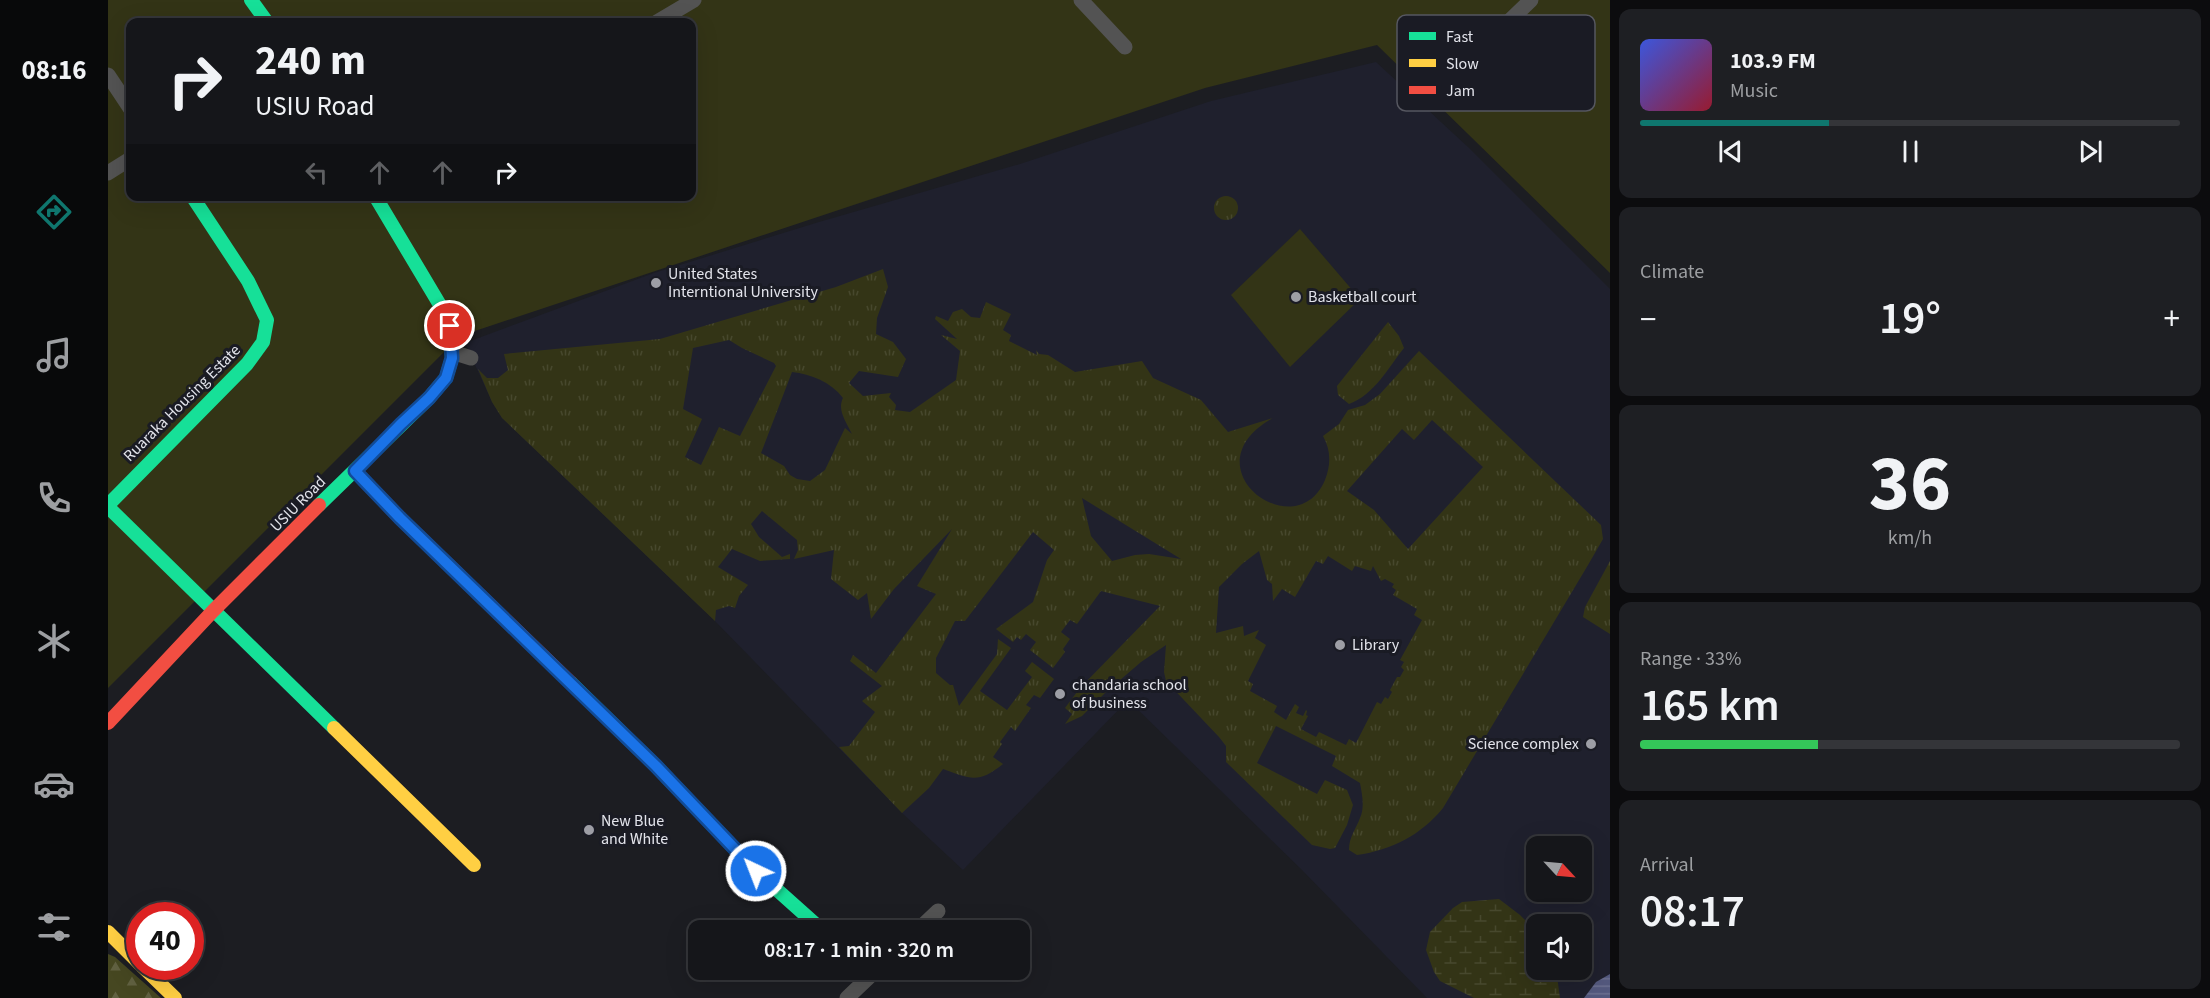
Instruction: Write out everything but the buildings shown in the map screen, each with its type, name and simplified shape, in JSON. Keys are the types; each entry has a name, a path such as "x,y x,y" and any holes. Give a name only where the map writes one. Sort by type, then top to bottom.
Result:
{"street":[{"path":"251,0 264,18"},
{"path":"664,18 694,0"},
{"path":"1081,0 1125,47"},
{"path":"1515,15 1531,0"},
{"path":"108,75 126,102"},
{"path":"108,173 126,162"},
{"name":"Ruaraka Housing Estate","path":"195,201 248,280 264,312 267,320 264,342 247,364 108,506 474,865"},
{"name":"USIU Road","path":"108,723 213,611 439,388 450,368 452,352 450,326 440,305 378,201"},
{"path":"452,352 471,358"},
{"path":"355,471 400,518 688,799 756,871 811,920"},
{"path":"929,920 938,912"},
{"path":"108,932 126,950"},
{"path":"156,980 175,998"},
{"path":"847,998 862,980"}],"shaded area":[{"path":"1376,62 1397,81 1397,111 1429,111 1468,147 1610,289 1610,998 1427,998 1302,870 1128,700 963,870 902,813 715,621 502,418 492,402 465,343 654,273 1020,164 1211,101"}],"green space":[{"path":"108,0 1610,0 1610,273 1444,111 1595,111 1595,15 1397,15 1397,65 1377,45 1205,88 460,336 108,688"},
{"path":"1226,196 1231,197 1237,203 1237,213 1231,219 1226,220 1221,219 1215,213 1214,208 1215,203 1221,197"},
{"name":"Basketball court","path":"1300,229 1360,299 1290,367 1231,295"},
{"path":"883,269 888,287 877,318 876,334 893,342 906,359 898,377 859,371 849,383 863,396 891,393 889,397 896,405 895,410 910,412 956,380 960,351 941,335 957,339 935,319 936,316 948,321 953,312 962,309 971,317 980,318 986,302 1011,314 1003,330 1011,335 1009,341 1037,355 1036,350 1039,354 1048,355 1075,372 1142,361 1153,378 1201,400 1228,432 1273,418 1249,438 1240,458 1243,477 1255,493 1273,504 1292,506 1311,499 1325,480 1328,469 1328,447 1323,436 1339,424 1348,410 1365,405 1380,394 1419,351 1601,525 1603,539 1443,808 1425,826 1405,840 1370,853 1357,855 1349,850 1349,845 1362,809 1360,783 1332,766 1336,756 1276,726 1257,763 1317,794 1325,780 1347,790 1353,805 1347,825 1335,848 1330,849 1312,845 1226,762 1226,746 1166,681 1164,672 1166,645 1141,662 1082,716 1065,724 1072,714 1065,708 1080,688 1160,606 1101,591 1077,624 1070,620 1061,632 1070,639 1063,649 1065,652 1053,668 1030,650 1036,642 1026,634 1021,640 1017,637 1013,642 996,629 1033,602 1047,560 1054,550 1033,532 965,621 955,621 936,658 936,673 953,685 959,706 997,654 998,639 1011,648 980,691 1007,710 1032,677 1025,671 1032,662 1054,679 1040,698 1034,695 1026,705 1031,708 1015,731 1011,727 1000,742 1002,744 993,757 1003,764 987,775 974,778 943,769 929,788 902,813 839,747 849,746 875,712 862,701 882,686 850,661 853,655 876,673 936,594 917,586 952,529 894,589 871,619 867,593 858,600 831,579 834,550 794,559 798,550 797,540 762,511 751,524 759,537 782,557 790,554 790,559 760,561 732,549 718,567 748,585 739,596 735,608 729,606 716,610 715,621 502,418 492,402 478,369 487,378 498,378 508,370 504,354 660,339 836,287","holes":["729,340 776,366 740,436 719,427 701,465 685,457 702,419 683,409 693,348","792,372 820,380 833,387 843,398 842,412 852,434 845,428 825,470 810,481 797,479 790,475 784,466 761,453","1432,420 1483,467 1408,549 1374,510 1347,491 1402,429 1414,440","1082,498 1181,559 1149,554 1112,561 1091,536","1259,551 1267,580 1272,584 1273,601 1282,589 1295,597 1316,561 1323,564 1328,556 1352,571 1355,566 1371,571 1373,566 1381,581 1385,579 1394,584 1392,587 1396,590 1393,595 1417,609 1414,615 1422,620 1400,660 1404,662 1401,667 1404,670 1400,677 1397,677 1388,699 1385,697 1381,704 1377,702 1356,743 1349,739 1346,745 1319,732 1316,737 1301,729 1308,716 1306,710 1303,716 1296,713 1299,707 1295,704 1286,720 1274,712 1277,706 1250,691 1253,684 1248,681 1266,645 1255,638 1259,630 1244,636 1243,626 1216,633 1219,587"]},
{"path":"1388,322 1399,336 1404,348 1373,388 1349,404 1338,395 1337,386"},
{"path":"1610,561 1610,634 1583,617 1585,607"},
{"path":"1499,899 1520,915 1526,921 1526,980 1558,980 1560,998 1474,998 1440,981 1426,950 1430,932 1462,902"},
{"path":"108,954 126,967 126,980 141,980 161,998 108,998"}],"water":[{"path":"1610,974 1610,998 1584,998 1596,982"}],"traffic: fast":[{"path":"251,0 264,18"},
{"path":"108,505 247,364 263,342 267,320 248,281 195,201"},
{"path":"319,505 429,398 446,378 452,358 450,326 440,305 378,201"},
{"path":"108,507 334,728"},
{"path":"571,683 656,766 756,871 811,920"}],"traffic: slow":[{"path":"334,728 474,865"},
{"path":"108,932 126,950"},
{"path":"156,980 175,998"}],"traffic: jam":[{"path":"355,471 400,518 571,683"},
{"path":"108,723 213,611 319,505"}],"place":[{"name":"United States Interntional University","path":"656,283"},
{"name":"Basketball court","path":"1296,297"},
{"name":"Library","path":"1340,645"},
{"name":"chandaria school of business","path":"1060,694"},
{"name":"Science complex","path":"1591,744"},
{"name":"New Blue and White","path":"589,830"}],"route":[{"path":"450,326 452,358 446,378 439,388 355,471 400,518 688,799 756,871"}]}
